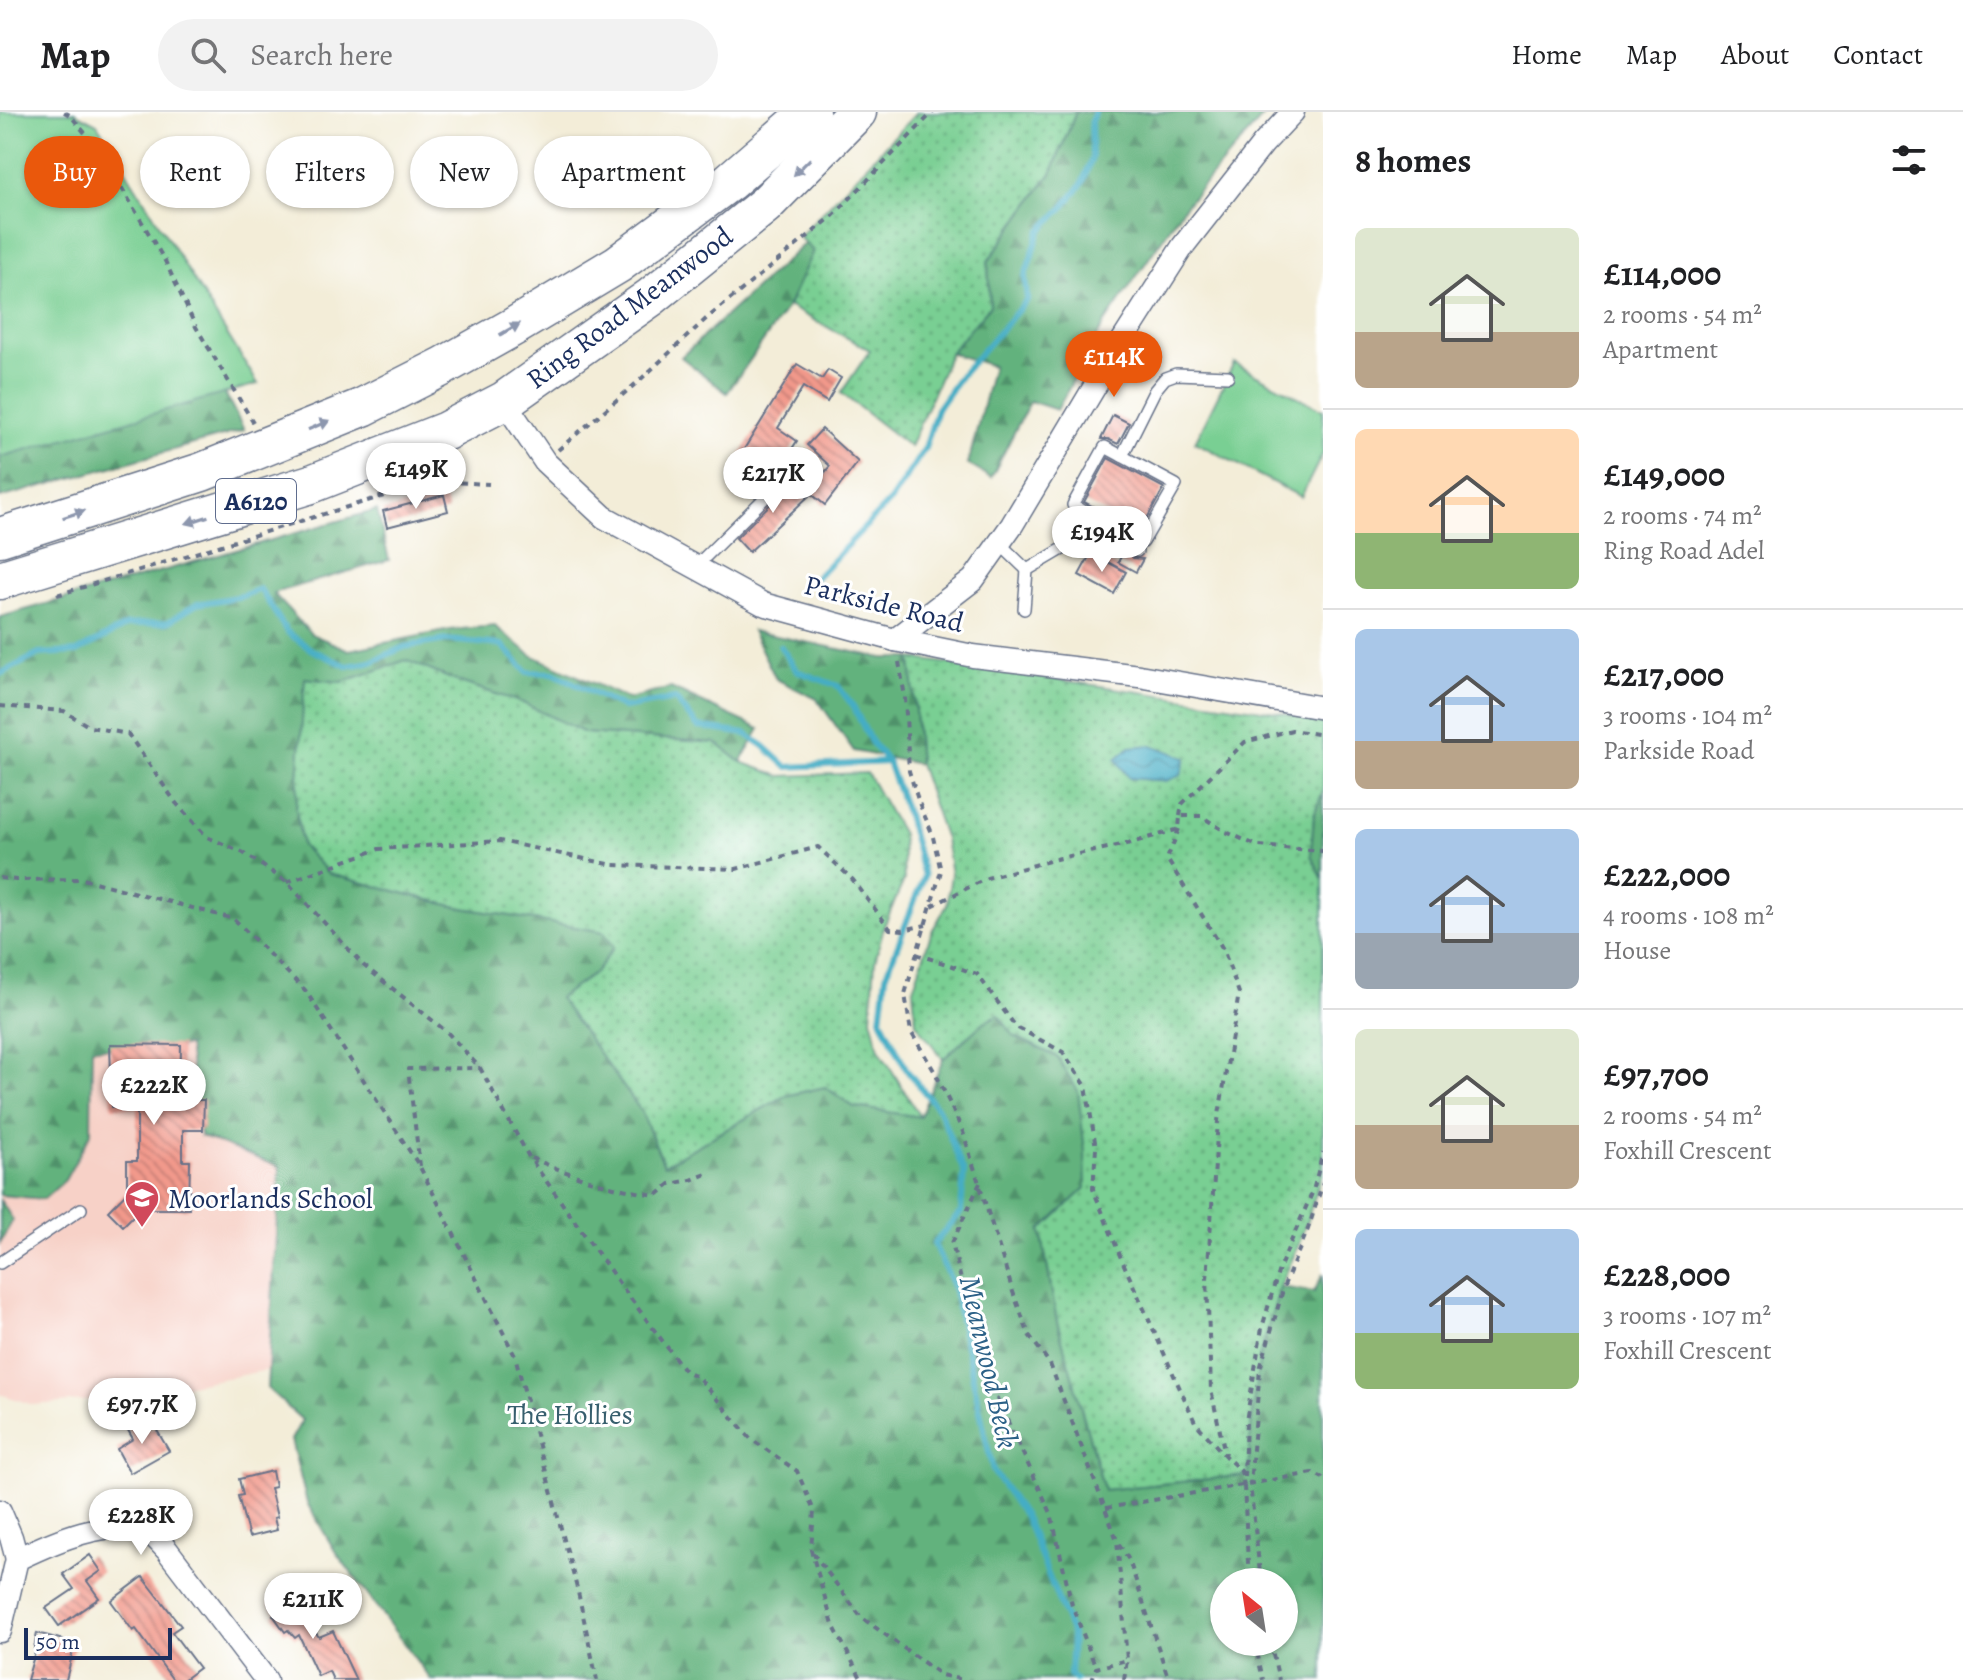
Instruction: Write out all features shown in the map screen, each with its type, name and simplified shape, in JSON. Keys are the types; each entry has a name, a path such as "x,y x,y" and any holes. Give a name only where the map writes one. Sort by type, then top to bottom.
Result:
{"highway":[{"name":"Ring Road Meanwood","path":"0,537 202,472 363,407 442,367 618,264 729,182 810,112"},
{"name":"Ring Road Meanwood","path":"504,401 651,297 765,205 857,112"},
{"name":"A6120","path":"0,580 311,484 446,431 504,401"}],"street":[{"path":"895,640 973,580 1012,525 1183,246 1263,144 1293,112"},
{"name":"Parkside Road","path":"504,401 545,462 604,517 763,604 895,640 973,656 1139,676 1323,708"},
{"path":"0,1511 17,1559 0,1631"},
{"path":"17,1559 49,1543 97,1529 123,1526 149,1533 167,1550 266,1680"}],"lane":[{"path":"1122,456 1155,390 1165,378 1176,374 1228,376"},
{"path":"1105,447 1176,485 1143,542 1097,519 1073,505 1105,447"},
{"path":"694,567 790,473"},
{"path":"1027,570 1088,534 1097,519"},
{"path":"1088,534 1113,547"},
{"path":"1129,535 1137,551"},
{"path":"999,543 1027,570"},
{"path":"1024,609 1027,570"},
{"path":"0,1263 81,1209"}],"path":[{"path":"64,112 100,151 165,261 196,327 254,423"},
{"path":"545,462 706,319 833,216 933,112"},
{"path":"57,595 433,481 489,484"},
{"path":"895,640 905,697 909,771 932,833 941,871 905,994 911,1032 936,1074 963,1132 1029,1335 1050,1364 1117,1540 1129,1560 1169,1680"},
{"path":"0,706 64,711 90,727 128,734 176,803 207,837 242,852 287,882 363,965 447,1032 480,1068 529,1157 685,1371 698,1377 751,1439 797,1471 814,1511 811,1550 833,1625 862,1680"},
{"path":"1226,1457 1211,1390 1207,1279 1218,1121 1239,993 1223,949 1167,859 1179,829 1182,804 1245,742 1292,730 1323,735"},
{"path":"1180,816 1201,816 1226,832 1258,846 1323,851"},
{"path":"932,906 987,878 1179,829"},
{"path":"287,882 379,849 500,841 613,865 736,869 818,847 853,880 890,929 903,930 926,925"},
{"path":"0,878 83,879 234,919 305,990 420,1167 515,1356 578,1592 597,1680"},
{"path":"916,954 977,974 1016,1027 1063,1052 1086,1086 1096,1148 1093,1189 1195,1422 1241,1471 1247,1485"},
{"path":"420,1167 408,1069 480,1068"},
{"path":"1249,1568 1246,1421 1262,1328 1279,1269 1313,1191 1323,1152"},
{"path":"529,1157 582,1179 657,1195 670,1184 709,1173"},
{"path":"980,1183 952,1243 983,1369 1051,1513 1072,1605 1096,1668 1092,1680"},
{"path":"1259,1568 1247,1485 1260,1369 1285,1283 1323,1183"},
{"path":"1106,1508 1313,1473 1323,1478"},
{"path":"1117,1540 1127,1660 1124,1680"},
{"path":"811,1550 861,1617 941,1675 963,1680"},
{"path":"1258,1656 1263,1680"},
{"path":"1273,1656 1279,1680"},
{"path":"1096,1668 1127,1660"}],"shaded area":[{"name":"Moorlands School","path":"188,1046 200,1136 280,1166 268,1370 122,1398 33,1405 0,1394 0,1243 13,1220 0,1195 44,1198 91,1133 91,1048"}],"green space":[{"path":"0,112 74,112 97,124 104,136 24,136 24,208 124,208 124,168 140,193 140,208 149,208 258,384 0,457"},
{"path":"917,112 1076,112 1052,172 988,261 990,306 950,353 910,447 841,393 870,350 788,306 812,251 799,237"},
{"path":"1076,112 1267,112 1184,207 1104,324 1057,410 1030,401 991,478 968,464 993,366 950,353 990,306 988,262 1052,172"},
{"path":"805,243 813,251 788,306 727,393 681,357"},
{"path":"1234,363 1323,410 1323,453 1301,497 1195,442"},
{"path":"225,393 244,430 0,498 0,457"},
{"name":"The Hollies","path":"377,510 389,560 273,593 311,634 349,650 450,630 495,626 531,655 628,699 671,688 760,729 741,762 716,743 585,733 523,703 406,660 342,682 305,678 296,809 302,846 329,874 457,907 604,932 614,947 596,972 559,998 641,1111 664,1165 785,1096 825,1087 854,1107 920,1117 943,1059 984,1022 998,1015 1014,1036 1057,1057 1078,1091 1086,1188 1041,1230 1057,1322 1104,1490 1248,1475 1260,1355 1280,1287 1314,1292 1323,1274 1323,1680 431,1680 335,1551 307,1503 291,1440 302,1420 267,1388 280,1167 200,1136 188,1046 92,1048 91,1133 65,1180 44,1199 0,1195 0,617"},
{"path":"752,631 883,658 911,658 919,764 854,751 817,699 776,679"},
{"path":"911,658 1323,719 1323,791 1314,815 1311,855 1323,879 1323,1172 1299,1244 1280,1287 1252,1416 1248,1475 1104,1490 1057,1322 1041,1230 1086,1188 1057,1057 1014,1036 998,1015 984,1023 943,1059 916,1023 913,989 932,931 947,905 951,874 945,839 919,764"},
{"path":"406,660 523,703 585,733 717,743 741,762 780,776 867,773 902,834 904,880 884,926 875,961 871,1018 879,1049 920,1117 854,1107 825,1087 785,1096 664,1165 641,1111 558,998 596,972 604,932 457,907 329,874 302,846 296,810 304,678 342,682"},
{"path":"1323,791 1323,879 1311,855 1314,815"},
{"path":"0,1200 13,1220 0,1243"}],"water":[{"path":"1152,745 1186,758 1181,775 1166,781 1129,778 1116,759 1130,747"}],"building":[{"path":"797,364 822,379 828,370 841,378 827,402 803,387 778,428 797,441 782,464 784,467 760,491 742,479 754,463 741,454"},
{"path":"1113,415 1129,423 1118,444 1101,439"},
{"path":"822,429 858,462 825,505 809,492 830,466 807,445"},
{"path":"1108,458 1164,488 1140,531 1084,502"},
{"path":"796,479 810,495 749,552 736,538"},
{"path":"444,495 448,511 387,527 383,511"},
{"path":"1126,548 1133,558 1143,559 1136,572 1118,562"},
{"path":"1091,553 1126,572 1114,594 1079,575"},
{"path":"110,1044 181,1045 180,1100 204,1100 203,1130 183,1130 183,1161 190,1161 189,1209 140,1209 123,1226 108,1211 127,1192 127,1161 137,1161 137,1107 112,1107"},
{"path":"141,1416 149,1430 155,1427 169,1451 130,1473 117,1449 133,1439 125,1425"},
{"path":"272,1471 275,1487 270,1488 277,1530 249,1537 238,1496 243,1495 239,1479"},
{"path":"90,1555 101,1571 87,1581 99,1598 59,1626 46,1608 74,1589 63,1574"},
{"path":"143,1577 181,1626 172,1632 199,1668 183,1680 173,1680 111,1601"},
{"path":"285,1592 319,1637 333,1631 356,1680 333,1680 329,1671 318,1676 299,1635 295,1638 288,1630 285,1632 273,1615 276,1613 269,1604"},
{"path":"37,1633 75,1643 66,1680 27,1680"}],"waterway":[{"name":"Meanwood Beck","path":"811,583 891,500 925,448 937,409 961,375 1027,300 1025,276 1040,231 1082,184 1092,158 1091,121 1095,112"},
{"path":"0,674 39,654 77,652 127,625 168,622 197,604 242,596 260,589 287,632 312,650 347,666 371,662 404,647 447,640 502,645 527,672 553,673 624,708 675,699 698,727 746,734 787,767 888,762"},
{"name":"Meanwood Beck","path":"781,647 797,671 838,686 853,706 871,742 888,762 907,815 924,876 886,976 881,1019 908,1072 939,1110 964,1172 961,1212 934,1244 953,1286 993,1471 1026,1519 1072,1635 1070,1675 1075,1680"}],"place":[{"name":"Moorlands School","path":"142,1229"}]}
